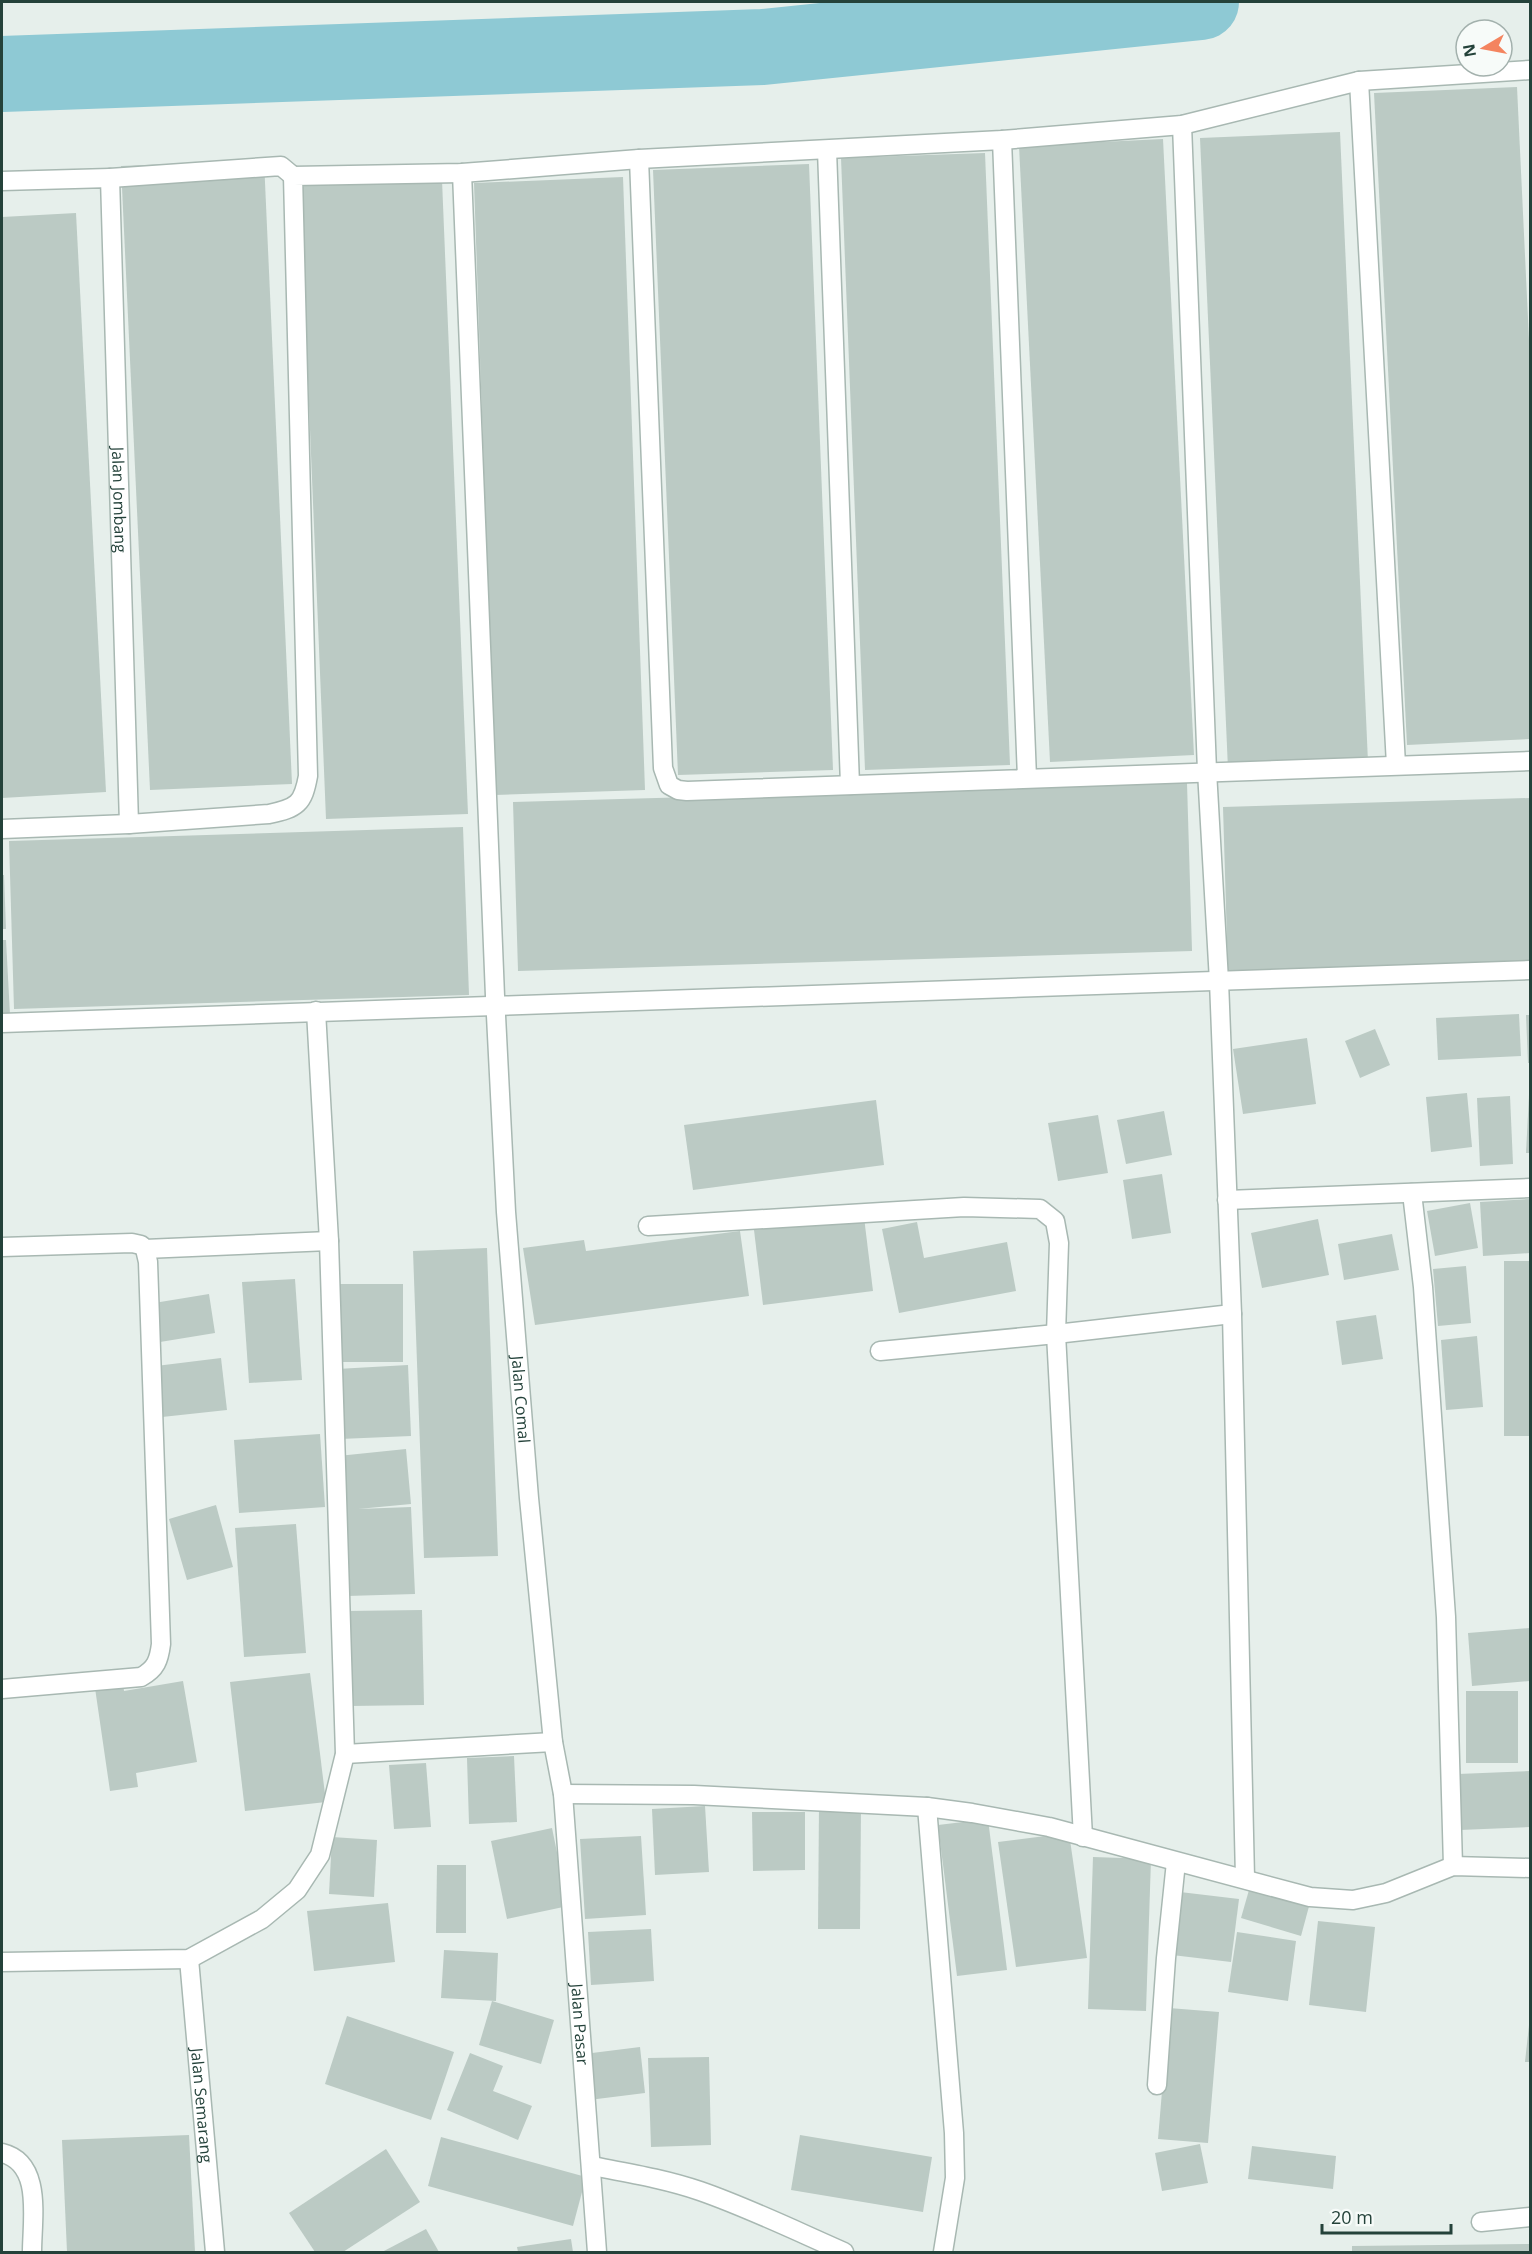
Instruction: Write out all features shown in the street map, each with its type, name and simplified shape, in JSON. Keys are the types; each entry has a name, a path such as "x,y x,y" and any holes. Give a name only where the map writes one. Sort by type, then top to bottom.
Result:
{"street":[{"path":"2,181 110,178 281,166 293,176 462,173 639,159 1002,140 1182,125 1359,81 1530,70"},
{"path":"1359,81 1396,765"},
{"path":"1182,125 1207,771 1219,981 1232,1314 1245,1878"},
{"path":"1002,140 1027,778"},
{"path":"827,150 850,784"},
{"path":"639,159 662,744 669,785 678,790 687,791 1530,761"},
{"name":"Jalan Comal","path":"462,173 507,1224 529,1498 553,1742 562,1794"},
{"path":"2,829 129,824 269,814 286,810 300,803 308,776 293,176"},
{"name":"Jalan Jombang","path":"110,178 129,824"},
{"path":"2,1023 1530,970"},
{"path":"2,1962 189,1959 262,1919 297,1890 320,1855 345,1754 329,1241 316,1011"},
{"path":"1227,1200 1530,1188"},
{"path":"1412,1193 1423,1287 1446,1617 1452,1866"},
{"path":"648,1226 964,1207 1040,1209 1055,1221 1058,1237 1056,1334 1083,1837"},
{"path":"145,1249 329,1241"},
{"path":"2,1247 132,1243 141,1245 145,1249 148,1274 160,1632 159,1657 156,1666 141,1677 2,1689"},
{"path":"880,1351 1232,1314"},
{"path":"345,1754 553,1742"},
{"path":"562,1794 694,1795 927,1807 1031,1823 1310,1897 1353,1900 1386,1893 1452,1866 1530,1868"},
{"name":"Jalan Pasar","path":"562,1794 597,2253"},
{"path":"927,1807 954,2144 955,2178 942,2253"},
{"path":"1157,2085 1166,1958 1176,1862"},
{"name":"Jalan Semarang","path":"189,1959 215,2253"},
{"path":"2,2154 12,2156 21,2163 31,2179 32,2253"},
{"path":"592,2166 643,2176 699,2191 749,2210 844,2253"},
{"path":"1481,2222 1530,2217"}],"building":[{"path":"1517,87 1530,361 1530,739 1407,745 1374,93"},
{"path":"1340,132 1368,762 1228,769 1200,138"},
{"path":"1163,139 1194,755 1050,762 1019,146"},
{"path":"985,153 1010,765 865,770 841,158"},
{"path":"264,160 292,784 150,790 121,166"},
{"path":"809,164 833,770 678,775 653,170"},
{"path":"623,177 645,790 495,795 474,183"},
{"path":"442,180 468,814 326,819 300,186"},
{"path":"76,213 106,792 2,798 2,217"},
{"path":"1187,783 1192,951 518,971 513,802"},
{"path":"1530,798 1530,966 1228,975 1223,807"},
{"path":"463,827 469,995 14,1009 9,841"},
{"path":"2,875 4,875 6,929 2,929"},
{"path":"2,940 6,940 10,1015 2,1015"},
{"path":"1519,1014 1521,1056 1438,1060 1436,1018"},
{"path":"1526,1015 1530,1015 1530,1063 1528,1063"},
{"path":"1375,1029 1390,1065 1360,1078 1345,1041"},
{"path":"1307,1038 1316,1104 1243,1114 1233,1049"},
{"path":"1467,1093 1472,1147 1431,1152 1426,1097"},
{"path":"1529,1095 1530,1153 1526,1153"},
{"path":"1510,1096 1513,1164 1480,1166 1477,1098"},
{"path":"876,1100 884,1165 693,1190 684,1125"},
{"path":"1164,1111 1172,1155 1126,1164 1117,1120"},
{"path":"1098,1115 1108,1173 1058,1181 1048,1123"},
{"path":"1162,1174 1171,1233 1132,1239 1123,1180"},
{"path":"1530,1199 1530,1253 1483,1256 1480,1202"},
{"path":"1470,1203 1478,1248 1435,1256 1427,1211"},
{"path":"864,1217 873,1291 763,1305 754,1230"},
{"path":"1318,1219 1329,1275 1262,1288 1251,1233"},
{"path":"917,1222 924,1258 1007,1242 1016,1291 899,1313 882,1229"},
{"path":"740,1231 749,1296 535,1325 523,1248 584,1240 586,1251"},
{"path":"1392,1234 1399,1270 1344,1280 1338,1244"},
{"path":"487,1248 498,1556 424,1558 413,1251"},
{"path":"1504,1261 1530,1261 1530,1436 1504,1436"},
{"path":"1466,1266 1471,1323 1438,1326 1433,1269"},
{"path":"295,1279 302,1380 249,1383 242,1282"},
{"path":"337,1284 403,1284 403,1362 337,1362"},
{"path":"209,1294 215,1333 160,1342 154,1303"},
{"path":"1376,1315 1383,1359 1342,1365 1336,1321"},
{"path":"1477,1336 1483,1407 1446,1410 1441,1340"},
{"path":"221,1358 227,1410 162,1417 156,1366"},
{"path":"408,1365 411,1436 340,1439 337,1369"},
{"path":"320,1434 325,1507 239,1513 234,1440"},
{"path":"406,1449 411,1504 358,1509 411,1507 415,1594 347,1596 338,1456"},
{"path":"216,1505 233,1567 187,1580 169,1519"},
{"path":"296,1524 306,1653 244,1657 235,1528"},
{"path":"422,1610 424,1705 350,1706 347,1611"},
{"path":"1530,1628 1530,1681 1472,1686 1468,1633"},
{"path":"310,1673 326,1802 245,1811 230,1682"},
{"path":"183,1681 197,1762 136,1773 138,1787 110,1791 95,1688 123,1683 124,1691"},
{"path":"1466,1691 1518,1691 1518,1763 1466,1763"},
{"path":"514,1756 517,1822 469,1824 467,1758"},
{"path":"426,1763 431,1827 394,1829 389,1765"},
{"path":"1530,1771 1530,1827 1460,1830 1458,1774"},
{"path":"819,1804 861,1804 860,1929 818,1929"},
{"path":"705,1806 709,1872 655,1875 652,1809"},
{"path":"752,1812 805,1812 805,1870 753,1871"},
{"path":"988,1819 1007,1970 957,1976 938,1825"},
{"path":"552,1828 568,1906 507,1919 491,1841"},
{"path":"1069,1833 1087,1958 1016,1967 998,1842"},
{"path":"641,1836 646,1915 585,1919 580,1839"},
{"path":"332,1837 377,1840 374,1897 329,1894"},
{"path":"1093,1857 1151,1859 1146,2011 1088,2009"},
{"path":"437,1865 466,1865 466,1933 436,1933"},
{"path":"1251,1883 1311,1899 1301,1936 1241,1918"},
{"path":"1180,1892 1239,1899 1231,1962 1172,1955"},
{"path":"388,1903 395,1962 314,1971 307,1911"},
{"path":"1318,1921 1375,1927 1366,2012 1309,2005"},
{"path":"651,1929 654,1981 591,1985 588,1932"},
{"path":"1237,1932 1296,1941 1288,2001 1228,1992"},
{"path":"444,1950 498,1953 496,2001 441,1998"},
{"path":"492,2001 554,2020 541,2064 479,2045"},
{"path":"1169,2008 1219,2012 1208,2143 1158,2139"},
{"path":"347,2016 454,2052 431,2120 325,2084"},
{"path":"1529,2025 1530,2062 1525,2062"},
{"path":"640,2047 645,2093 589,2100 584,2054"},
{"path":"470,2053 503,2066 493,2091 532,2106 518,2140 447,2110"},
{"path":"709,2057 711,2145 651,2147 648,2058"},
{"path":"189,2135 195,2252 67,2252 62,2140"},
{"path":"800,2135 932,2157 923,2212 791,2190"},
{"path":"441,2137 586,2177 573,2226 428,2186"},
{"path":"1200,2144 1208,2183 1162,2191 1155,2153"},
{"path":"1252,2146 1336,2156 1333,2189 1248,2179"},
{"path":"386,2149 420,2202 343,2252 315,2252 289,2213"},
{"path":"426,2229 439,2252 382,2252"},
{"path":"571,2239 573,2252 518,2252 517,2247"},
{"path":"1530,2244 1530,2252 1352,2252 1352,2246"}],"waterway":[{"path":"2,74 763,47 1201,2"}]}
